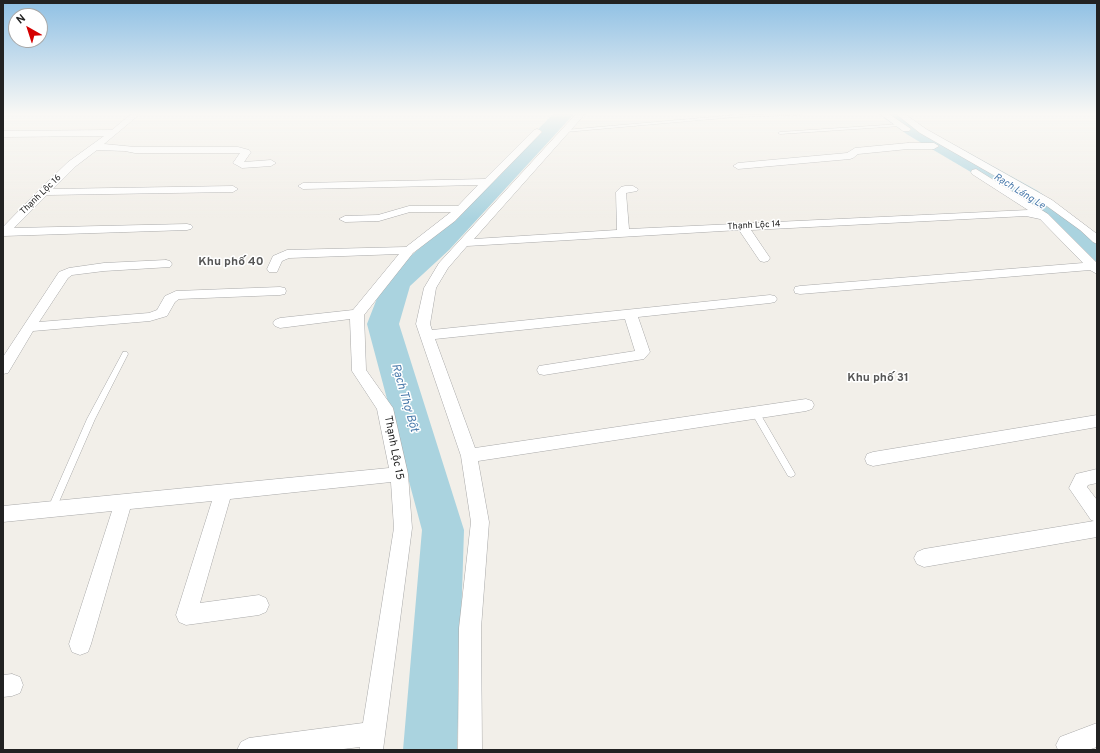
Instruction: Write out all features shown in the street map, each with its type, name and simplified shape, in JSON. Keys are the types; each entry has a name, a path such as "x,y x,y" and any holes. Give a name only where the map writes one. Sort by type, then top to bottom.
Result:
{"street":[{"name":"Thạnh Lộc 16","path":"4,233 72,164 92,149"},
{"path":"131,149 238,150 246,152 238,163 242,165 271,163"},
{"path":"280,323 356,314 409,250 451,219 520,149"},
{"path":"470,750 470,628 480,522 469,456 423,324 430,288 443,266 549,149"},
{"path":"738,166 850,156 855,151 875,149"},
{"path":"939,149 1023,200 1044,216 1095,268"},
{"path":"956,149 1048,202 1084,228 1097,240"},
{"path":"500,169 527,174"},
{"path":"303,186 488,182"},
{"path":"44,192 233,189"},
{"path":"623,233 621,192 625,189 634,189"},
{"path":"345,219 379,218 409,209 461,209"},
{"name":"Thạnh Lộc 14","path":"464,243 623,233 1026,212 1044,216"},
{"path":"4,233 187,227"},
{"path":"743,227 764,258"},
{"path":"273,269 277,258 287,254 409,250"},
{"path":"3,369 63,275 69,272 104,267 166,264"},
{"path":"800,290 1095,268"},
{"path":"29,327 150,317 162,313 170,299 176,295 280,291"},
{"path":"427,334 770,299"},
{"path":"544,370 639,355 643,352 630,313"},
{"name":"Thạnh Lộc 15","path":"356,314 359,371 385,408 399,474 403,528 372,742"},
{"path":"469,456 806,404"},
{"path":"873,459 1097,421"},
{"path":"3,514 52,508 123,503 223,493 399,474"},
{"path":"1097,476 1082,479 1078,488 1097,514"},
{"path":"223,493 186,615 259,605"},
{"path":"80,644 123,503"},
{"path":"924,558 1097,530"},
{"path":"1068,745 1097,735"},
{"path":"249,750 372,742"}],"lane":[{"path":"52,508 91,419 125,354"},
{"path":"755,412 791,474"}],"waterway":[{"name":"Rạch Thợ Bột","path":"430,750 443,530 383,324 397,283 440,244 530,149"},
{"name":"Rạch Láng Le","path":"947,149 1029,196 1067,224 1097,257"}],"district":[{"name":"Khu phố 40","path":"231,263"},
{"name":"Khu phố 31","path":"878,379"}]}
